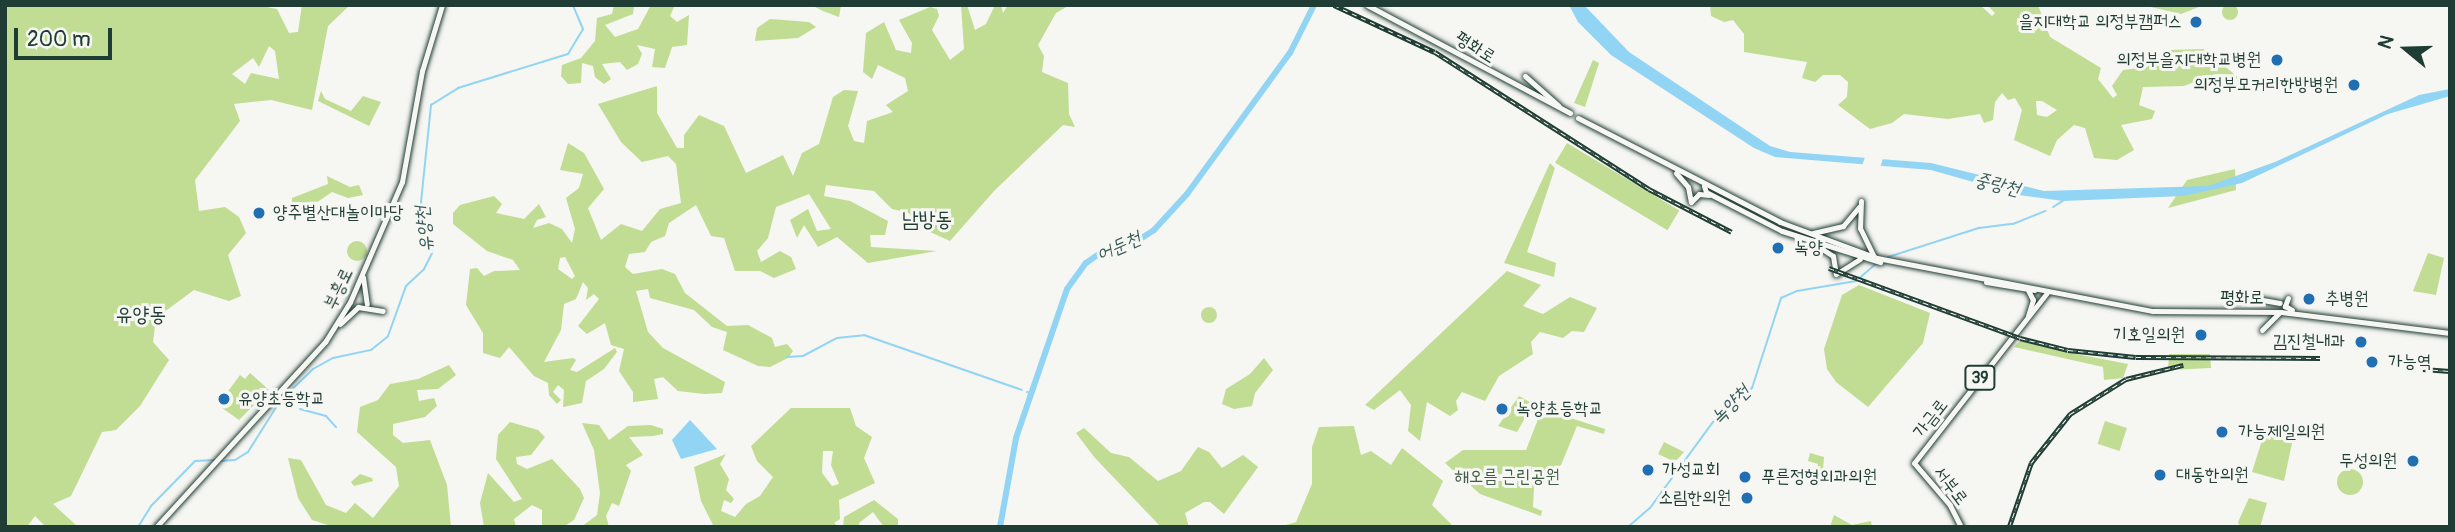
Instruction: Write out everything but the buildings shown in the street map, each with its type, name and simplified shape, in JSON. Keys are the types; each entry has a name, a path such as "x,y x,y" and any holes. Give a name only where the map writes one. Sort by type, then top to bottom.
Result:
{"main road":[{"name":"부흥로","path":"156,527 335,328 402,183 422,71 442,5"},
{"name":"평화로","path":"1367,5 1567,112 1525,76"},
{"name":"평화로","path":"1578,118 1792,230"},
{"path":"1674,170 1688,187 1691,202 1699,194 1712,195"},
{"name":"평화로","path":"1704,186 1712,195 1792,230 1862,258 1875,259"},
{"path":"1807,236 1843,226 1860,204 1859,223 1875,259"},
{"path":"1807,236 1831,254 1836,274 1862,258"},
{"name":"평화로","path":"1807,236 1886,262 2154,311 2281,312 2449,333"},
{"path":"365,268 362,288 367,304"},
{"path":"2026,321 2033,300 2031,290"},
{"name":"가금로","path":"1914,463 2047,293"},
{"path":"2288,298 2286,308 2312,316"},
{"path":"2257,299 2280,303"},
{"path":"335,328 358,307 383,311"},
{"path":"2262,330 2281,312"},
{"name":"서부로","path":"1914,463 1950,505 1961,527"}],"green space":[{"path":"2230,4 2238,12 2230,20 2222,12"},
{"path":"5,5 257,5 277,9 289,33 298,32 302,5 350,5 328,26 312,110 271,100 234,104 240,121 195,180 199,211 225,207 239,217 246,233 228,255 241,296 229,301 194,290 156,318 153,342 169,360 140,406 116,430 102,432 71,496 53,504 78,527 46,527 35,516 27,527 5,527","holes":["269,46 275,51 279,79 251,73 245,84 232,74 253,58 259,67"]},
{"path":"614,5 634,7 633,14 605,25 615,37 638,29 651,5 675,5 670,16 677,22 689,15 687,45 672,47 665,68 652,67 655,49 637,45 642,54 638,64 627,70 620,62 602,64 611,79 604,84 595,77 593,66 582,63 581,83 568,84 561,76 562,65 581,58 595,41 597,18 612,14"},
{"path":"811,5 841,5 839,17 823,11"},
{"path":"961,5 967,5 975,30 986,24 995,5 1001,5 1003,13 1008,5 1070,5 1056,13 1038,45 1044,56 1042,72 1068,83 1069,114 1075,127 1063,125 994,191 950,241 917,226 909,213 892,209 874,191 826,185 824,196 850,201 888,221 885,235 870,235 871,247 937,251 868,263 837,237 818,247 804,225 797,238 790,220 808,209 817,231 831,229 809,194 776,207 768,238 757,251 761,262 780,251 791,257 796,269 774,278 760,271 735,271 724,238 711,236 696,205 669,223 665,236 651,242 645,252 629,254 625,267 633,274 662,269 675,274 685,293 727,326 748,325 772,338 775,347 787,344 793,351 788,358 770,367 758,366 723,350 727,332 712,327 694,310 650,298 648,289 636,291 648,332 663,348 725,382 722,393 704,394 678,391 663,377 654,379 658,399 633,402 633,392 619,371 624,349 611,345 605,323 587,334 578,326 599,299 594,294 586,300 588,288 583,282 576,299 564,304 561,330 544,362 573,358 576,360 570,370 577,372 615,348 617,352 604,369 586,381 582,403 563,407 564,390 558,385 553,392 561,400 557,404 549,395 548,383 534,376 509,347 500,358 483,353 483,333 466,305 470,269 477,268 484,276 494,271 520,270 513,260 487,251 453,224 453,213 460,205 494,196 502,204 496,213 524,219 539,204 546,217 537,220 533,228 549,223 562,229 572,243 575,229 566,198 579,188 583,174 560,170 568,143 584,153 604,189 588,208 601,240 621,224 642,231 660,209 681,203 676,164 668,156 642,162 621,142 598,104 657,86 657,113 677,148 684,148 684,135 699,115 724,126 746,173 783,155 793,176 802,153 819,144 833,97 844,90 858,91 848,126 854,141 864,143 867,121 893,112 886,105 908,91 905,78 878,65 872,79 863,72 866,33 884,22 896,50 911,53 912,43 899,20 930,7 937,9 939,16 932,30 950,60 964,49","holes":["565,257 575,276 572,279 558,269 560,258"]},
{"path":"1710,5 1980,5 1992,16 1995,13 1987,5 2038,5 2050,37 2101,68 2098,79 2113,98 2117,95 2112,86 2123,70 2147,67 2170,50 2204,49 2240,79 2215,74 2184,86 2143,87 2139,105 2155,111 2152,119 2121,125 2134,150 2117,160 2094,158 2085,128 2074,125 2057,140 2050,156 2014,140 2022,110 2015,98 2008,100 2002,93 1995,102 1993,120 1984,123 1980,114 1948,119 1904,114 1892,123 1870,129 1838,105 1847,97 1848,82 1840,75 1823,75 1815,82 1802,78 1807,62 1744,52 1744,34 1733,20 1724,22 1711,16","holes":["2036,101 2042,101 2057,110 2047,117 2037,115"]},
{"path":"2142,5 2204,5 2181,14"},
{"path":"770,19 809,22 816,27 798,38 755,41 757,28"},
{"path":"1593,60 1599,63 1585,107 1574,103"},
{"path":"321,91 325,99 351,111 363,96 381,102 369,126 318,101"},
{"path":"1567,143 1679,210 1667,230 1555,163"},
{"path":"1550,163 1555,168 1527,252 1556,263 1554,277 1504,263"},
{"path":"2235,169 2236,190 2168,208 2187,180"},
{"path":"327,176 350,187 359,185 363,195 348,198 332,192 307,209 292,204 292,198 328,184"},
{"path":"357,241 364,244 367,251 364,258 357,261 350,258 347,251 350,244"},
{"path":"2428,253 2444,258 2436,295 2413,291"},
{"path":"1507,271 1541,285 1523,306 1543,314 1570,297 1597,308 1584,332 1572,331 1563,338 1540,332 1531,342 1533,354 1499,376 1485,401 1462,392 1456,401 1458,410 1450,416 1427,402 1420,441 1408,431 1411,405 1400,390 1374,410 1365,405"},
{"path":"1859,285 1930,313 1923,343 1868,407 1836,382 1827,369 1824,349 1842,295"},
{"path":"1209,307 1215,309 1215,321 1209,323 1203,321 1201,315 1203,309"},
{"path":"2020,341 2128,364 2123,378 2104,380 2103,367 2014,347"},
{"path":"2169,354 2210,354 2211,368 2168,370"},
{"path":"1264,358 1273,370 1255,393 1252,406 1234,409 1222,404 1226,389 1250,374"},
{"path":"449,365 456,375 438,389 417,390 419,401 434,398 437,406 425,417 393,424 393,435 403,443 430,440 447,485 451,527 334,527 312,520 298,498 288,458 301,460 326,505 346,513 355,503 373,518 399,486 396,467 357,432 360,407 378,400 390,384 418,379"},
{"path":"250,373 269,390 239,420 218,405 240,375 245,379"},
{"path":"1519,396 1533,404 1517,432 1498,426"},
{"path":"791,408 850,408 856,426 872,437 864,458 875,483 839,500 840,519 834,523 839,527 714,527 701,501 694,467 726,454 720,464 729,479 726,490 734,499 731,503 724,500 721,511 735,517 746,504 760,496 773,477 757,461 751,446","holes":["823,451 833,451 831,465 839,484 832,486 822,473"]},
{"name":"해오름 근린공원","path":"1542,409 1605,429 1604,434 1577,426 1559,470 1551,471 1534,487 1533,507 1542,511 1541,516 1480,494 1445,463 1463,450 1526,450"},
{"path":"2105,421 2127,428 2119,451 2098,444"},
{"path":"510,422 538,430 545,437 531,455 516,457 517,464 527,469 552,459 580,489 584,498 574,520 563,527 542,527 542,510 532,505 514,519 516,527 484,527 480,503 488,473 514,502 522,499 496,459 498,435"},
{"path":"582,423 599,425 609,440 628,426 651,425 663,429 663,434 629,437 643,455 626,465 631,471 619,506 612,503 606,516 609,527 581,527 597,515 600,493 594,450"},
{"path":"1354,426 1361,455 1371,451 1391,465 1402,448 1443,481 1432,505 1454,527 1279,527 1296,522 1312,484 1312,447 1319,427"},
{"path":"1084,428 1111,453 1129,457 1158,481 1181,471 1198,447 1209,452 1222,468 1243,455 1258,467 1224,514 1210,502 1204,502 1185,513 1189,527 1161,527 1095,458 1076,433"},
{"path":"2264,434 2292,443 2284,481 2252,472"},
{"path":"1664,442 1684,452 1675,462 1658,454"},
{"path":"1810,453 1824,457 1823,469 1831,472 1824,481 1816,477 1818,464 1808,461"},
{"path":"2350,469 2359,473 2363,482 2359,491 2350,495 2341,491 2337,482 2341,473"},
{"path":"360,474 372,478 373,481 354,486 351,482"},
{"path":"2249,498 2267,503 2260,527 2240,527 2238,522"},
{"path":"874,500 898,519 898,527 884,527 873,512 859,523 860,527 843,527 844,517"},
{"path":"1834,515 1852,525 1871,521 1872,527 1830,527"}],"water":[{"name":"중랑천","path":"1569,5 1584,5 1629,52 1770,146 1790,152 1931,163 2044,191 2208,186 2275,162 2419,95 2450,89 2450,96 2388,114 2242,183 2183,196 2063,201 2019,195 1931,170 1775,157 1754,148 1611,55 1578,22"},
{"path":"690,420 717,449 681,459 672,440"}],"pier":[{"path":"1866,154 1884,155 1879,171 1861,169"}],"waterway":[{"name":"유양천","path":"220,461 235,460 248,452 280,401 313,369 333,358 371,350 388,336 406,286 424,269 432,253 421,202 431,105 458,88 568,54 583,29 573,5"},
{"name":"어둔천","path":"1000,527 1016,438 1067,289 1086,263 1102,252 1134,243 1154,230 1187,194 1290,53 1314,5"},
{"name":"녹양천","path":"2053,207 2064,200"},
{"name":"녹양천","path":"1888,257 1979,228 2013,224 2045,211"},
{"name":"녹양천","path":"1629,526 1650,508 1713,422 1752,388 1781,298 1797,291 1856,281 1877,263"},
{"path":"787,357 803,356 837,338 864,335 1022,390"},
{"name":"어둔천","path":"1027,392 1032,393"},
{"path":"300,409 326,416 336,427"},
{"name":"유양천","path":"138,527 151,506 195,461 215,460"}],"railway":[{"path":"1334,5 1435,52 1649,189 1732,232"},
{"path":"1829,268 2020,338 2068,350 2136,357 2320,358"},
{"path":"2009,527 2031,463 2070,414 2126,379 2183,365"},
{"path":"2423,369 2450,371"}],"place":[{"name":"을지대학교 의정부캠퍼스","path":"2196,22"},
{"name":"의정부을지대학교병원","path":"2277,60"},
{"name":"의정부모커리한방병원","path":"2354,85"},
{"name":"양주별산대놀이마당","path":"259,213"},
{"name":"녹양","path":"1778,248"},
{"name":"추병원","path":"2309,299"},
{"name":"기호일의원","path":"2201,335"},
{"name":"김진철내과","path":"2361,342"},
{"name":"가능역","path":"2372,362"},
{"name":"유양초등학교","path":"224,399"},
{"name":"녹양초등학교","path":"1502,409"},
{"name":"가능제일의원","path":"2222,432"},
{"name":"두성의원","path":"2413,461"},
{"name":"가성교회","path":"1648,470"},
{"name":"대동한의원","path":"2160,475"},
{"name":"푸른정형외과의원","path":"1745,477"},
{"name":"소림한의원","path":"1747,498"}],"district":[{"name":"남방동","path":"927,220"},
{"name":"유양동","path":"141,315"}]}
